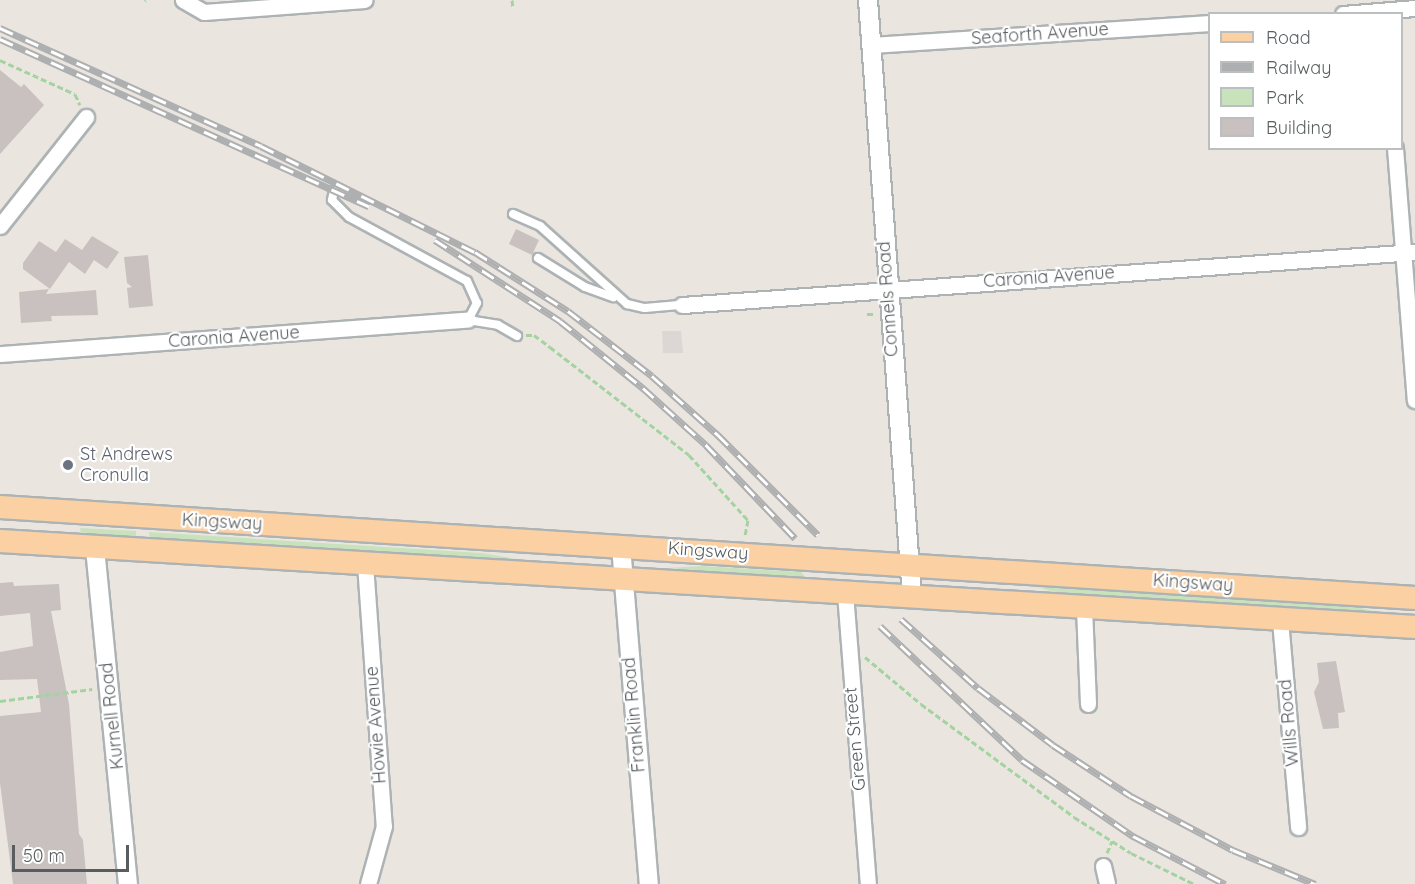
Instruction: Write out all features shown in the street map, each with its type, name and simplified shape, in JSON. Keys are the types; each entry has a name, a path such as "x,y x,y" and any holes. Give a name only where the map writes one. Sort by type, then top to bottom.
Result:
{"main road":[{"name":"Kingsway","path":"0,507 1415,598"},
{"name":"Kingsway","path":"0,541 1415,627"}],"street":[{"path":"183,0 204,12 365,0"},
{"name":"Connels Road","path":"868,0 886,288 912,597"},
{"path":"1357,12 1385,8 1415,9"},
{"name":"Seaforth Avenue","path":"871,45 1208,22"},
{"path":"0,226 86,117"},
{"path":"1395,150 1409,253 1415,399"},
{"name":"Caronia Avenue","path":"682,304 1409,253"},
{"name":"Caronia Avenue","path":"0,354 468,320"},
{"name":"Franklin Road","path":"621,546 649,884"},
{"name":"Kurnell Road","path":"95,548 128,884"},
{"name":"Howie Avenue","path":"365,564 384,826 368,884"},
{"name":"Green Street","path":"845,593 848,656 868,884"},
{"path":"1084,608 1088,704"},
{"name":"Wills Road","path":"1280,620 1298,827"},
{"path":"1103,866 1107,884"}],"lane":[{"path":"334,191 332,200 349,217 467,281 477,303 468,320 498,325 517,336"},
{"path":"513,214 540,226 618,299"},
{"path":"538,258 585,287 634,307 682,304"}],"path":[{"path":"512,0 513,8"},
{"path":"0,60 75,94 86,117"},
{"path":"517,336 534,335 689,456 748,520 745,538"},
{"path":"848,656 868,658 921,704 1074,817 1131,853 1194,884"},
{"path":"0,701 109,687"}],"shaded area":[{"path":"662,331 681,331 683,353 663,353"}],"green space":[{"path":"80,528 136,531 136,536 101,535 81,532"},
{"path":"149,532 481,553 523,560 150,539"},
{"path":"702,566 801,572 806,578 667,568"},
{"path":"1036,587 1349,605 1389,615 1064,594"}],"building":[{"path":"0,70 21,87 24,84 44,105 0,154"},
{"path":"516,229 539,240 532,255 509,244"},
{"path":"92,236 119,252 107,269 94,260 85,274 69,262 50,289 23,269 23,263 39,241 56,252 65,239 82,250"},
{"path":"148,255 153,306 129,308 127,288 132,287 127,283 124,257"},
{"path":"49,289 46,294 96,290 98,315 51,316 52,321 21,323 19,292"},
{"path":"13,582 14,586 59,584 61,610 51,611 69,704 79,834 83,840 87,884 13,884 0,783 0,716 41,712 37,679 0,680 0,652 33,646 30,613 0,616 0,583"},
{"path":"1336,661 1345,712 1338,713 1339,728 1323,729 1314,692 1319,682 1317,663"}],"railway":[{"path":"0,28 261,146 475,252 568,311 652,376 718,435 818,535"},
{"path":"0,39 369,206"},
{"path":"435,240 560,321 643,388 706,445 795,538"},
{"path":"901,619 978,688 1053,745 1131,796 1233,850 1315,884"},
{"path":"880,626 1022,760 1133,836 1225,884"}],"place":[{"name":"St Andrews Cronulla","path":"68,465"}]}
